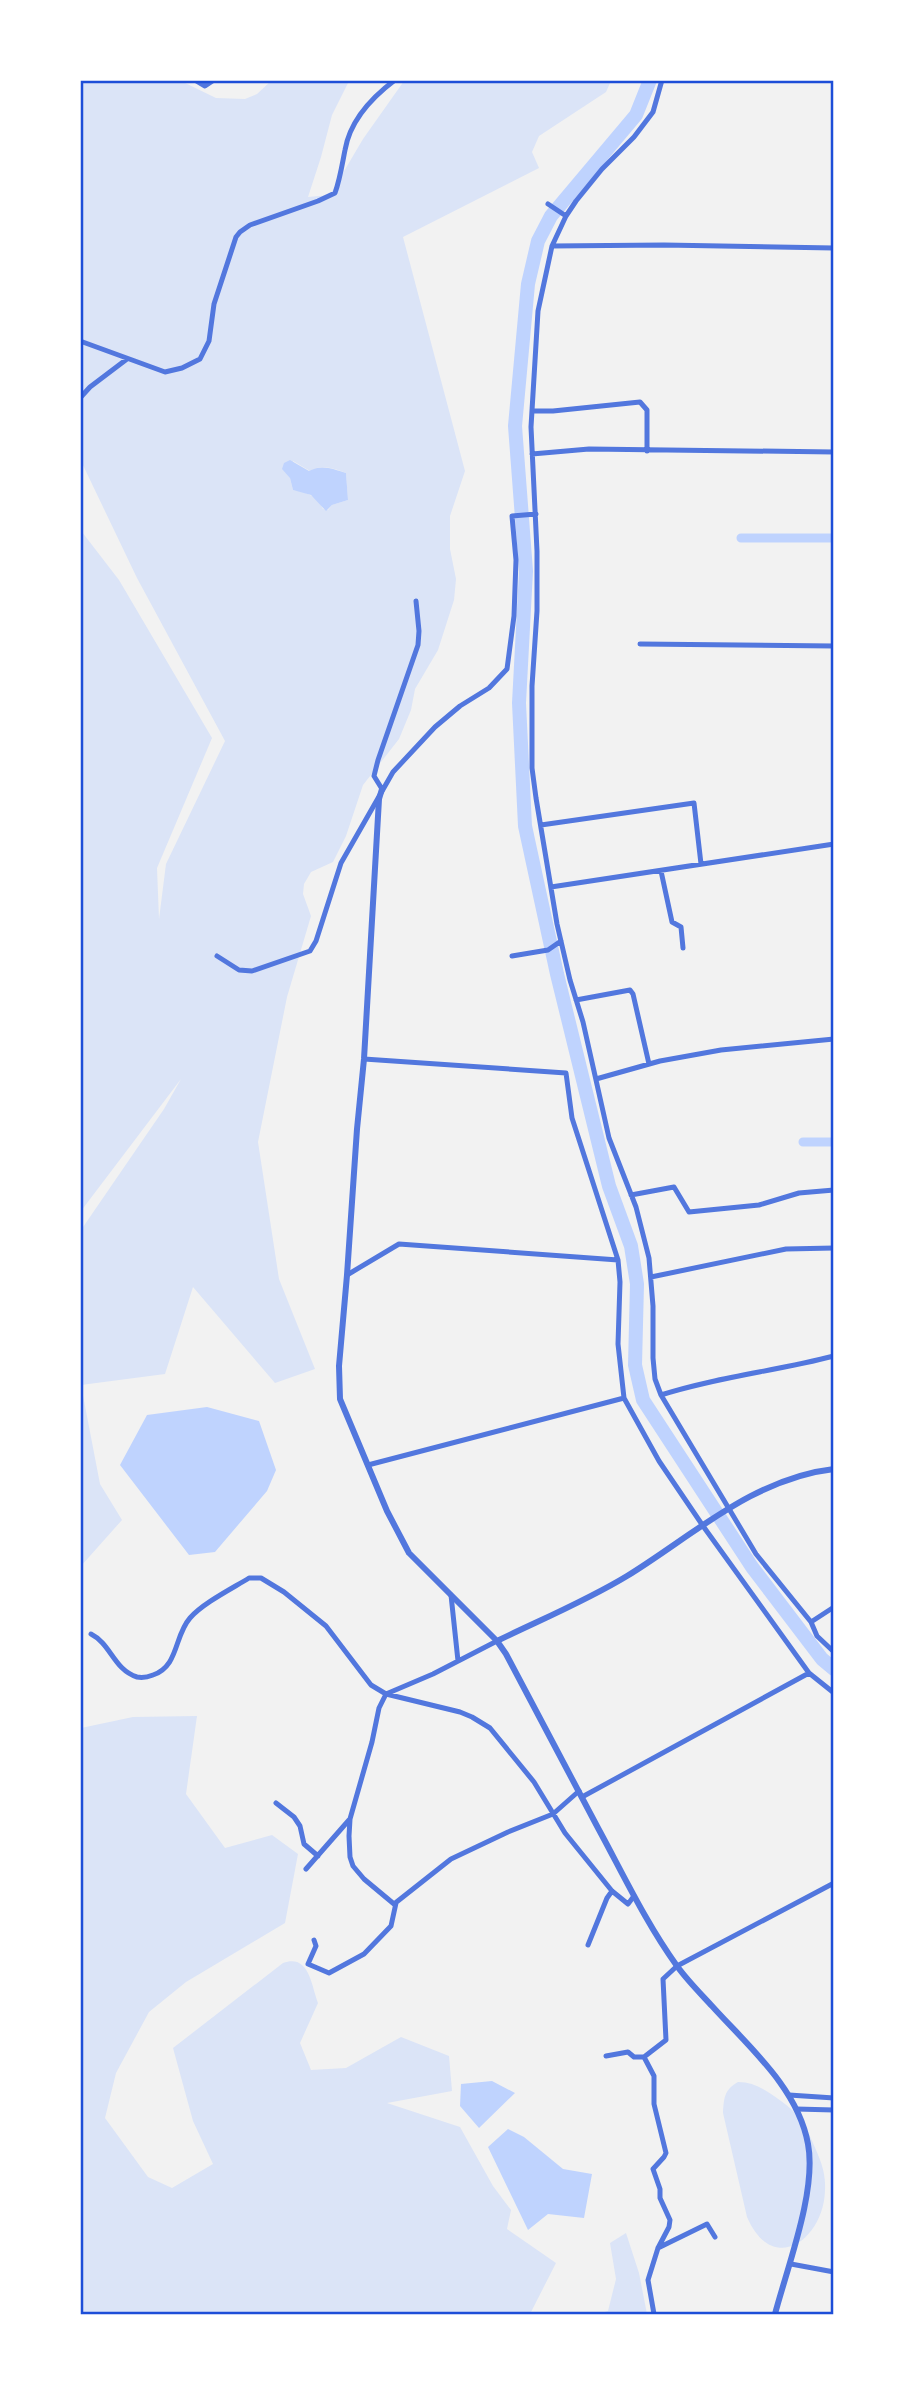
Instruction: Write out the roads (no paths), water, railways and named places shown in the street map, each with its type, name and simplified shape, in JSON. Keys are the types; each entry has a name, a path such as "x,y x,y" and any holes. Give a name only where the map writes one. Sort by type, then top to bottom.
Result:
{"street":[{"path":"195,80 205,86 214,80"},
{"path":"80,341 165,372 182,368 200,359 209,341 214,304 236,237 250,225 335,193 341,176 345,148 361,111 395,80"},
{"path":"662,80 653,113 634,137 602,169 566,216 552,246 538,312 532,411 537,611 532,686 532,768 561,941 609,1138 631,1195 649,1258 653,1358 660,1395 727,1511 756,1554 811,1622 817,1636 834,1652"},
{"path":"548,204 566,216"},
{"path":"552,246 834,248"},
{"path":"80,398 127,359"},
{"path":"532,411 640,402 647,410 647,451"},
{"path":"532,454 589,449 834,452"},
{"path":"217,956 239,970 252,971 310,951 316,941 341,863 393,772 435,727 460,706 489,688 507,669 514,616 516,560 512,516 533,514"},
{"path":"416,601 418,645 374,776 382,789 379,799 365,1059 339,1366 343,1410 387,1511 409,1553 497,1640 634,1896 677,1966 768,2069 789,2095 796,2109 808,2143 810,2160 791,2264 784,2279 775,2315"},
{"path":"640,644 834,646"},
{"path":"541,825 694,803 701,864"},
{"path":"551,887 834,844"},
{"path":"661,871 671,922 681,927 683,948"},
{"path":"512,956 548,950 561,941"},
{"path":"576,1000 630,990 649,1064"},
{"path":"596,1079 649,1064 721,1050 834,1039"},
{"path":"365,1059 566,1073 572,1118 618,1260 618,1344 624,1398 659,1461 703,1526 809,1674 834,1693"},
{"path":"631,1195 674,1187 689,1212 759,1205 799,1194 834,1190"},
{"path":"347,1275 399,1244 618,1260"},
{"path":"651,1277 786,1249 834,1248"},
{"path":"660,1395 691,1385 834,1356"},
{"path":"368,1465 624,1398"},
{"path":"396,1903 364,1879 353,1866 350,1857 349,1821 379,1708 386,1694 612,1585 763,1489 796,1476 834,1469"},
{"path":"91,1634 101,1639 118,1666 135,1677 155,1674 166,1669 190,1618 249,1578 261,1578 284,1592 326,1626 371,1685 386,1694 460,1712 490,1728 534,1782 565,1833 612,1891 628,1904 634,1896"},
{"path":"451,1595 458,1661"},
{"path":"811,1622 834,1607"},
{"path":"314,1940 316,1946 308,1964 329,1973 364,1954 391,1926 396,1903 451,1859 553,1814 580,1794 809,1674"},
{"path":"276,1803 294,1817 300,1826 304,1844 318,1856"},
{"path":"306,1869 349,1821"},
{"path":"606,2056 628,2052 634,2057 644,2057 666,2040 663,1979 677,1966 834,1883"},
{"path":"588,1945 612,1891"},
{"path":"644,2057 654,2076 654,2104 666,2153 653,2169 660,2189 660,2198 670,2220 648,2280 654,2315"},
{"path":"789,2095 834,2098"},
{"path":"796,2109 834,2110"},
{"path":"658,2248 707,2224 715,2237"},
{"path":"791,2264 834,2272"}],"water":[{"path":"290,460 309,471 323,468 346,473 348,500 332,505 326,511 311,495 293,490 290,478 282,469 284,463"},
{"path":"207,1407 259,1421 276,1470 267,1491 215,1552 189,1555 120,1465 147,1415"},
{"path":"492,2081 515,2093 479,2128 460,2106 461,2084"},
{"path":"508,2129 524,2137 563,2169 592,2174 584,2218 548,2214 528,2230 488,2147"}],"waterway":[{"path":"650,80 636,115 551,216 538,241 528,284 515,426 526,571 519,703 525,826 557,974 609,1186 631,1246 637,1284 635,1365 643,1400 752,1567 822,1659 834,1669"},
{"path":"741,538 834,538"},
{"path":"803,1142 834,1142"}]}
